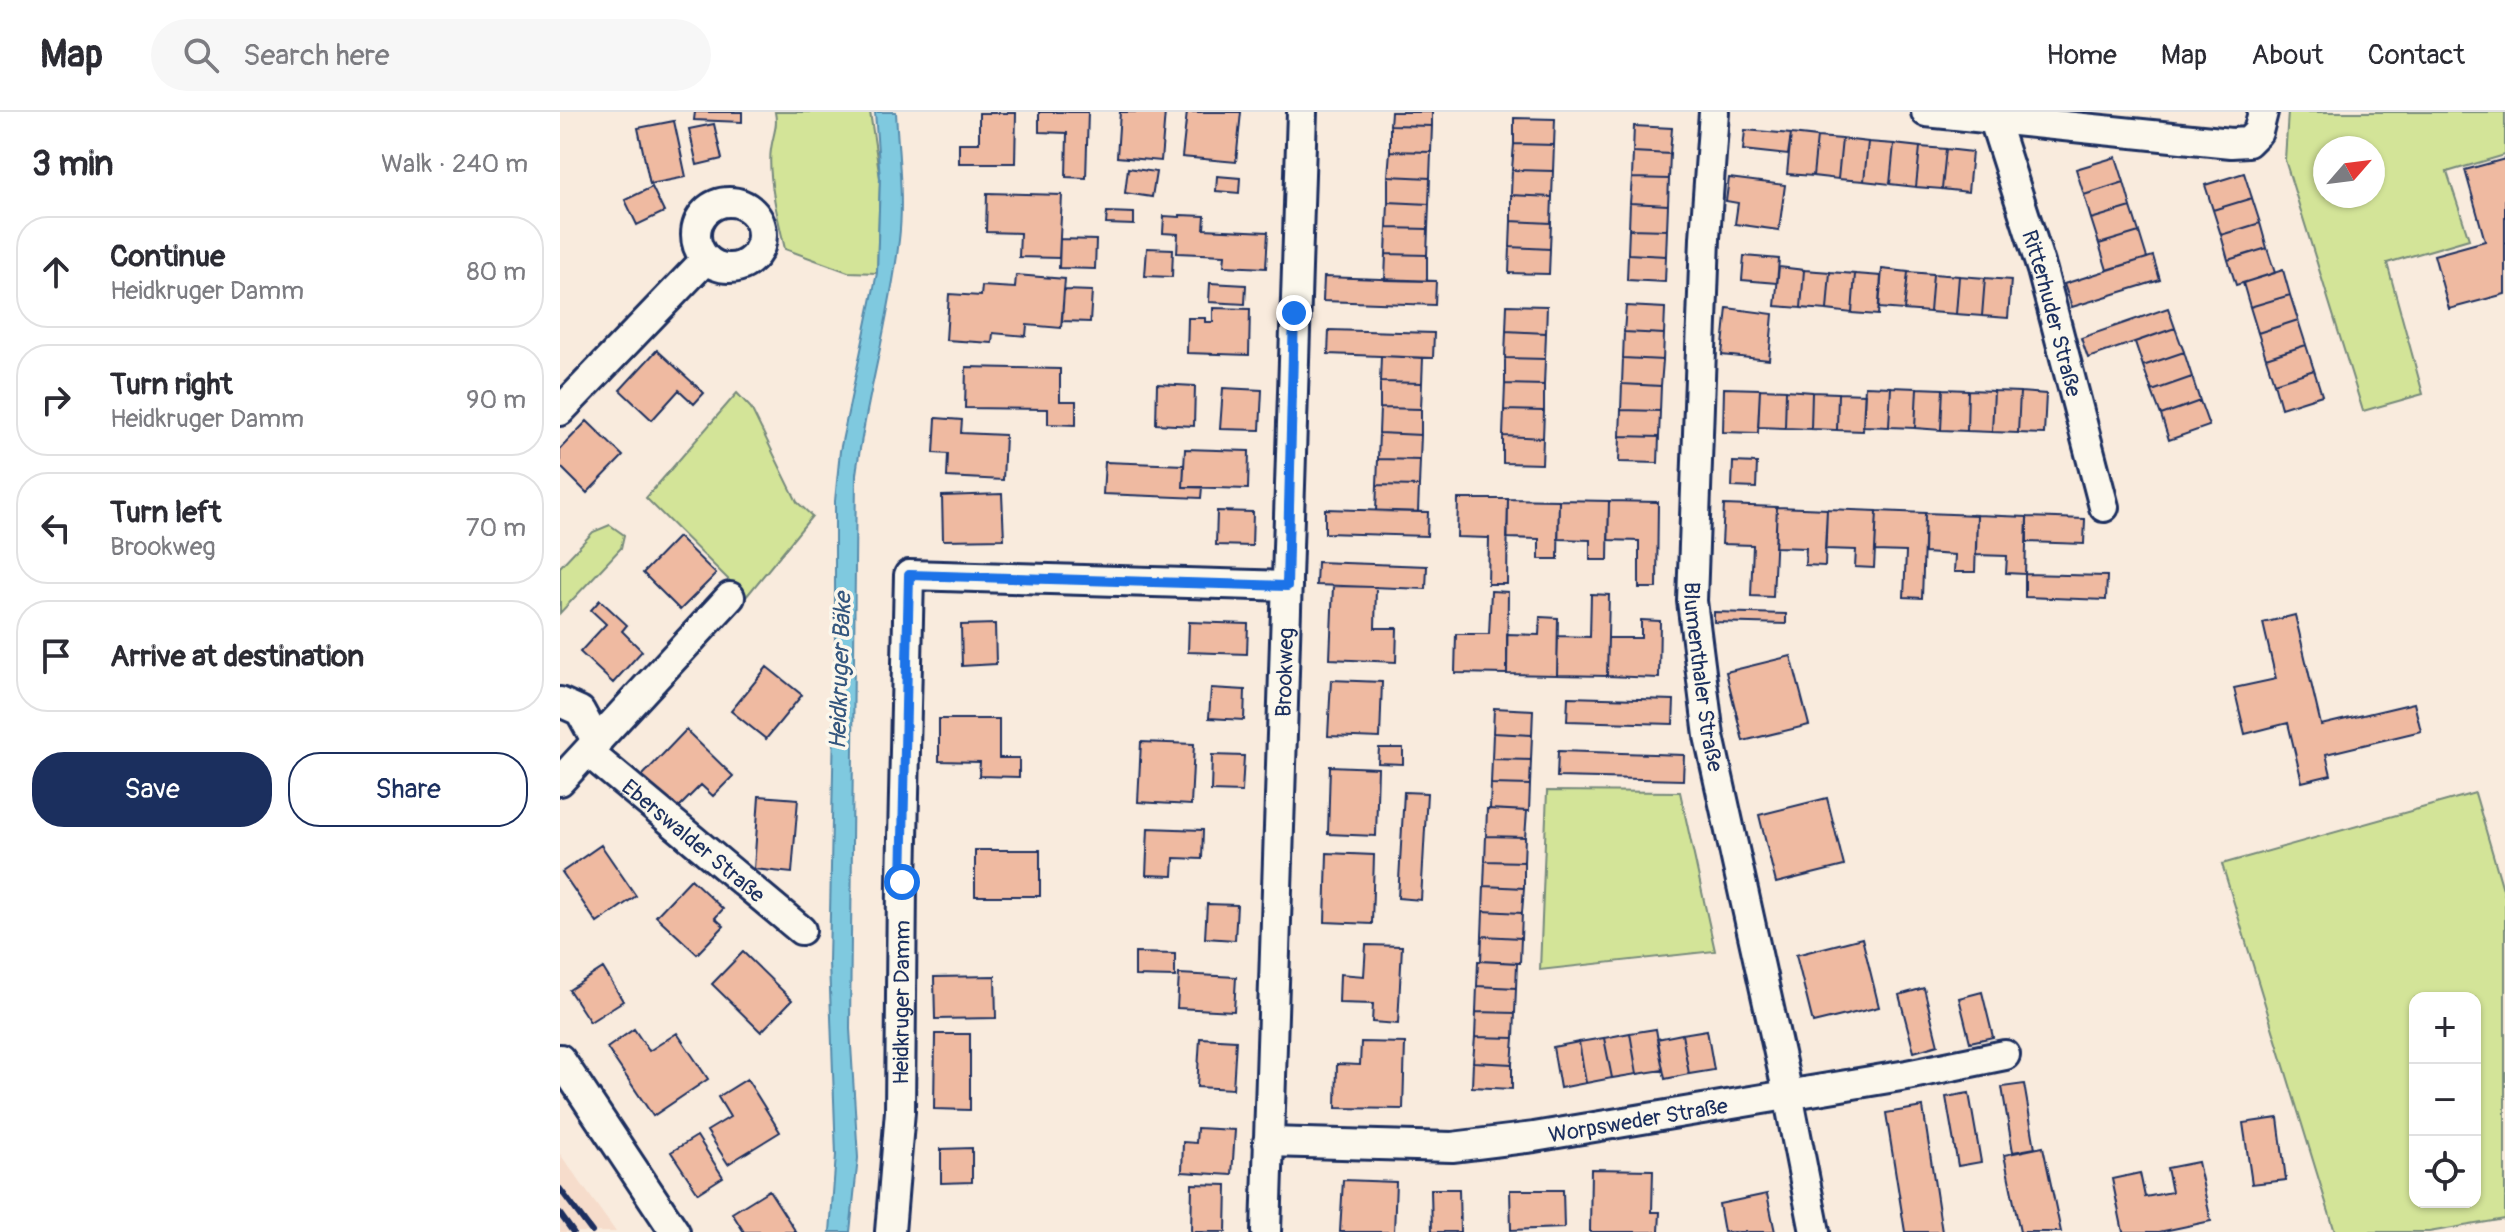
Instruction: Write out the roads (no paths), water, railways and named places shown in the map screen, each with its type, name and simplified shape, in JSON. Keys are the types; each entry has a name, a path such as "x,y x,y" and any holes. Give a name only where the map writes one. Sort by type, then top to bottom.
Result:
{"street":[{"name":"Brookweg","path":"1266,1232 1302,112"},
{"name":"Blumenthaler Straße","path":"1714,112 1705,238 1692,601 1709,736 1788,1094 1815,1232"},
{"path":"1926,112 1995,116 2231,143 2248,142 2258,132 2263,112"},
{"name":"Ritterhuder Straße","path":"1995,116 2042,270 2104,507"},
{"path":"560,411 706,259"},
{"name":"Heidkruger Damm","path":"890,1232 900,1111 909,575 1287,586"},
{"path":"575,763 730,597"},
{"name":"Eberswalder Straße","path":"560,702 580,711 587,719 575,763 801,930"},
{"name":"Worpsweder Straße","path":"1268,1142 1452,1147 1534,1137 1907,1075 2005,1055"},
{"path":"560,1059 675,1232"}],"water":[{"name":"Heidkruger Bäke","path":"875,112 896,112 900,224 890,299 856,474 850,1029 858,1158 850,1232 830,1232 836,1155 829,962 835,501 840,451 877,273 880,178"}],"railway":[{"path":"560,1189 592,1232"},
{"path":"560,1214 573,1232"}]}
